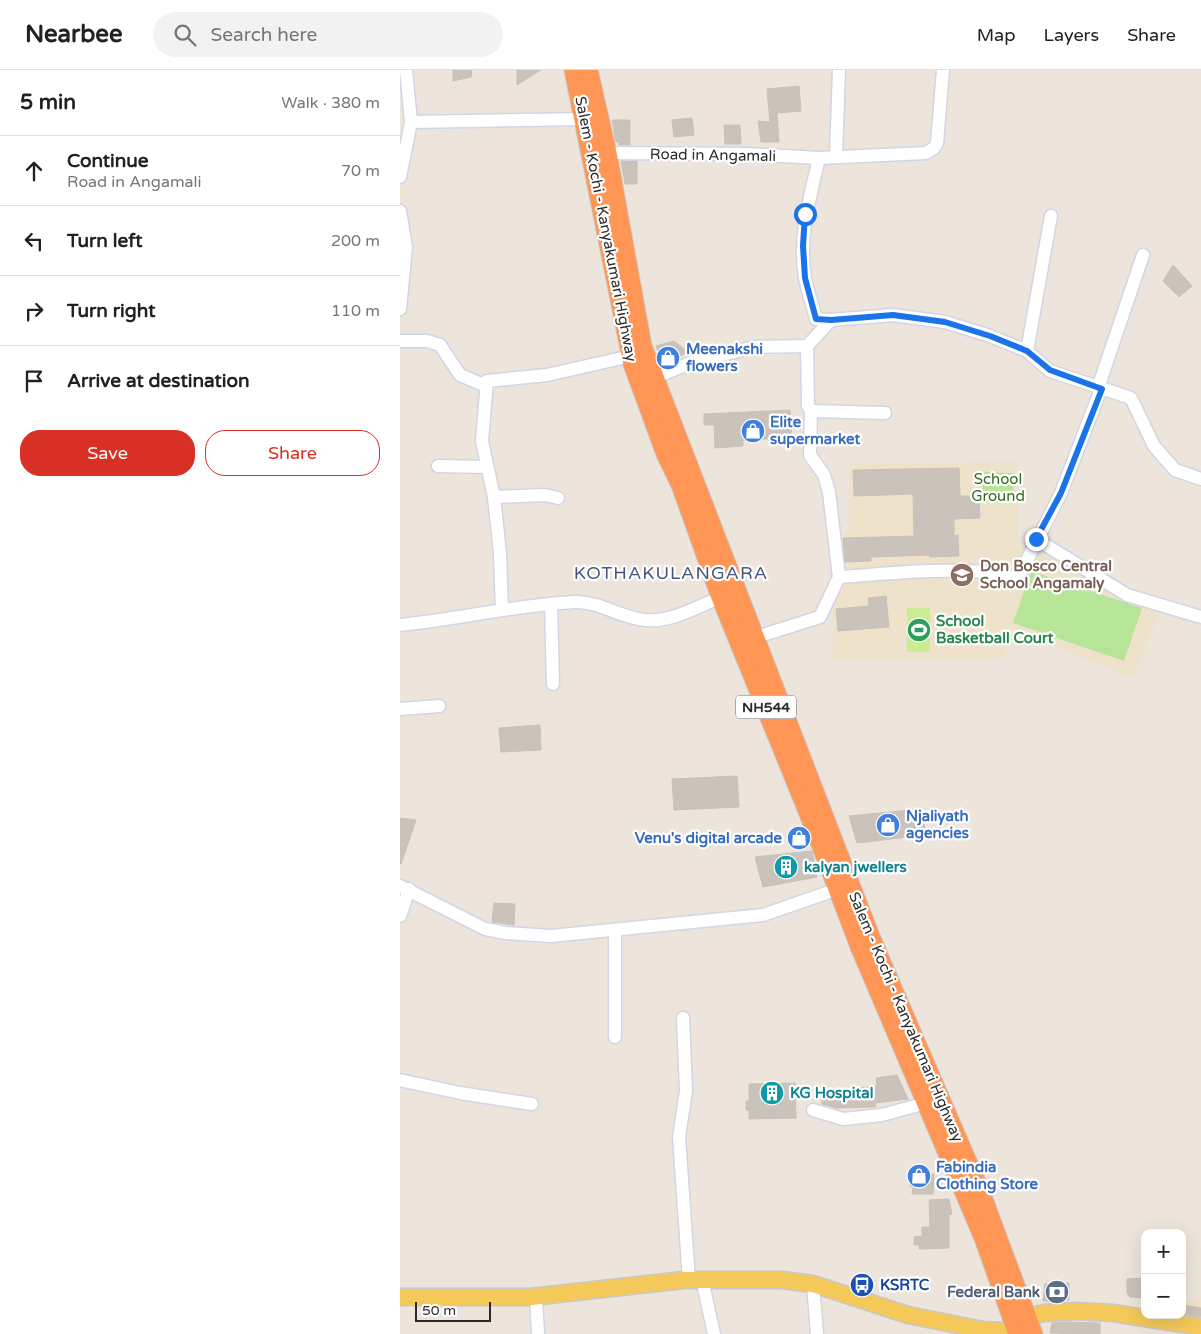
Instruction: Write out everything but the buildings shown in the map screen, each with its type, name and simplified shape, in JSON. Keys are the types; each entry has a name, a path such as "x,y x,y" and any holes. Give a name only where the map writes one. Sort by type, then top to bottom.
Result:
{"highway":[{"name":"Salem - Kochi - Kanyakumari Highway","path":"574,70 630,356 666,454 684,492 721,597 861,949 1023,1328"},
{"name":"Salem - Kochi - Kanyakumari Highway","path":"588,70 607,153 642,346 753,638 828,825 870,939 981,1194 1023,1328"}],"main road":[{"path":"400,1297 536,1296 696,1280 782,1280 813,1284 908,1314 957,1326 1004,1331 1023,1328 1044,1313 1077,1311 1113,1313 1201,1327"}],"street":[{"path":"400,177 410,122 406,70"},
{"path":"836,156 839,70"},
{"name":"Road in Angamali","path":"607,153 746,154 818,158 922,153 934,148 938,137 943,70"},
{"path":"410,122 584,119"},
{"path":"818,158 805,214 803,246 805,278 816,319 831,320 893,315 945,322 990,336 1027,351 1050,370 1100,389 1131,398 1154,446 1175,470 1201,479"},
{"path":"400,210 406,247 400,309"},
{"path":"1027,351 1051,216"},
{"path":"839,577 927,571 986,572 1005,579 1012,578 1022,570 1036,539 1061,493 1100,389 1143,255"},
{"path":"753,638 820,617 839,577 829,492 824,475 810,455 811,410 808,406 807,346 831,320"},
{"path":"400,341 427,341 440,345 460,376 486,386"},
{"path":"654,378 690,363 754,348 807,346"},
{"path":"502,609 500,554 494,497 482,441 487,381 547,375 630,356"},
{"path":"811,410 885,413"},
{"path":"438,466 486,466"},
{"path":"494,497 545,495 558,498"},
{"path":"1036,539 1127,595 1201,617"},
{"path":"400,626 440,621 502,609 578,602 645,620 672,616 721,597"},
{"path":"551,604 553,684"},
{"path":"400,709 439,706"},
{"path":"400,916 405,887 485,929 506,933 551,936 763,915 838,889"},
{"path":"615,930 615,1037"},
{"path":"684,1018 686,1091 678,1137 696,1280 714,1334"},
{"path":"400,1080 460,1093 532,1104"},
{"path":"813,1110 843,1119 882,1115 926,1103"},
{"path":"813,1284 817,1334"},
{"path":"536,1296 538,1334"}],"shaded area":[{"name":"Don Bosco Central School Angamaly","path":"1017,462 1018,545 1164,604 1133,678 1014,631 1003,658 833,660 832,533 849,532 849,464"},
{"path":"1201,1297 1201,1319 1186,1316 1186,1302"}],"green space":[{"name":"School Ground","path":"983,472 1014,473 1013,503 982,502"},
{"path":"1031,571 1142,608 1124,661 1013,623"},
{"name":"School Basketball Court","path":"907,608 930,608 930,652 907,652"}],"place":[{"name":"Meenakshi flowers","path":"668,358"},
{"name":"Elite supermarket","path":"753,431"},
{"name":"Don Bosco Central School Angamaly","path":"962,575"},
{"name":"School Basketball Court","path":"919,630"},
{"name":"Njaliyath agencies","path":"888,825"},
{"name":"Venu's digital arcade","path":"799,838"},
{"name":"kalyan jwellers","path":"786,867"},
{"name":"KG Hospital","path":"772,1093"},
{"name":"Fabindia Clothing Store","path":"919,1176"},
{"name":"KSRTC","path":"862,1285"},
{"name":"Federal Bank","path":"1057,1292"}],"district":[{"name":"KOTHAKULANGARA","path":"671,573"}],"route":[{"path":"805,214 803,246 805,278 816,319 831,320 893,315 945,322 990,336 1027,351 1050,370 1102,389 1061,493 1036,539"}]}
